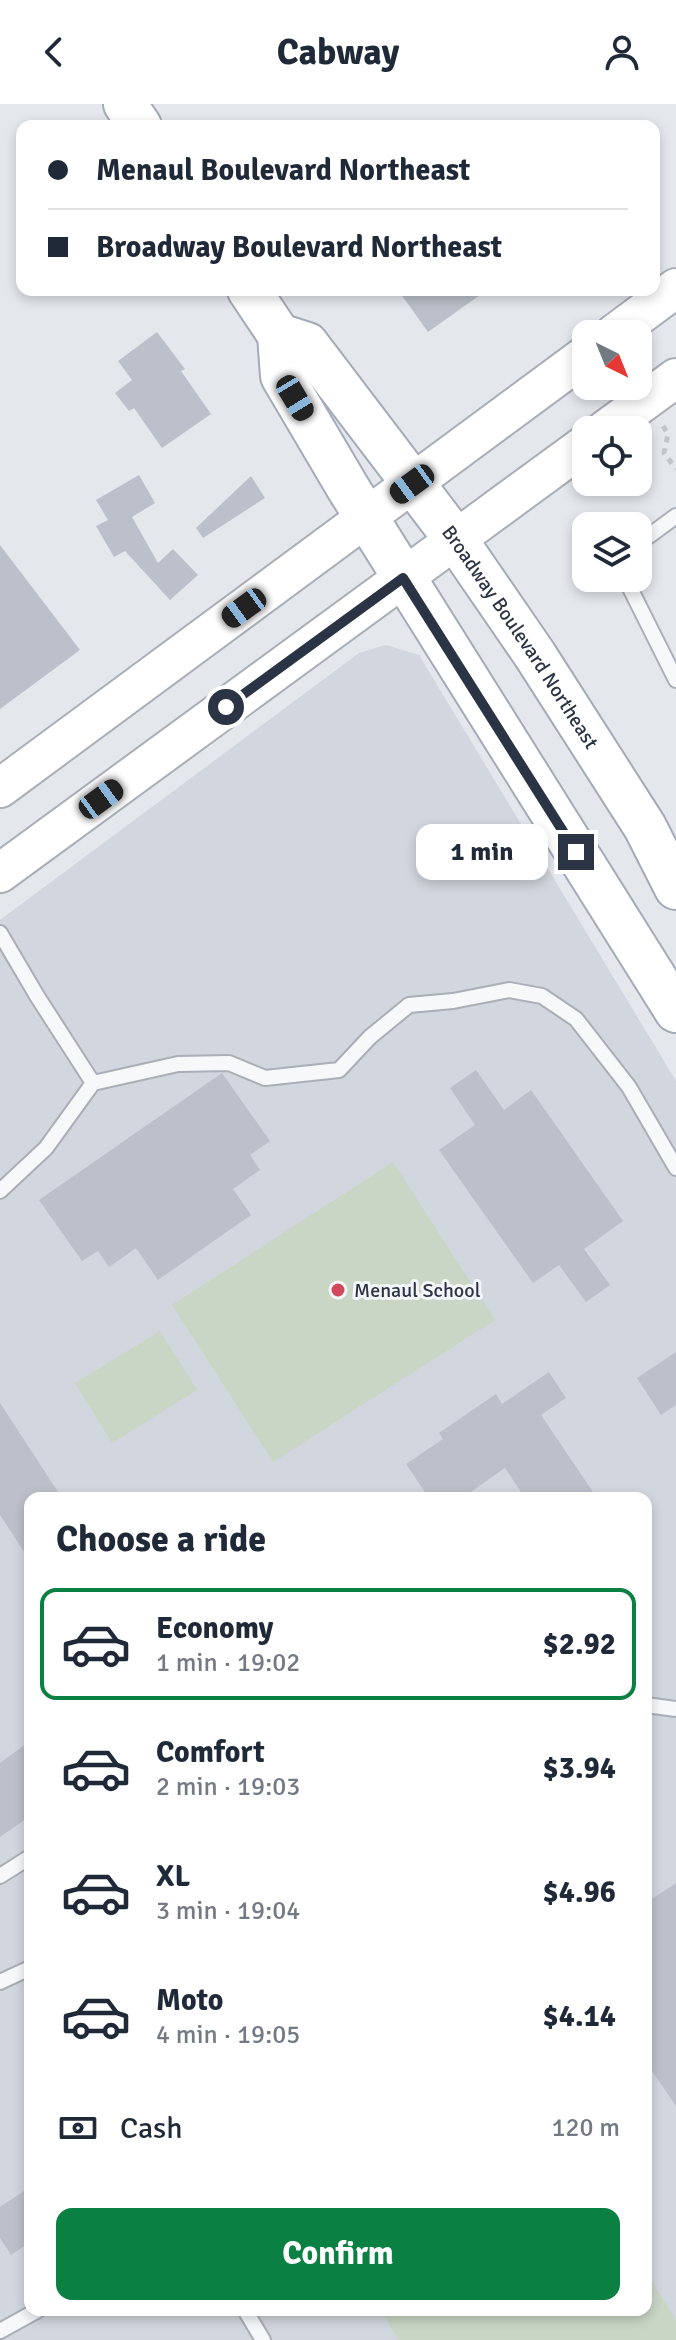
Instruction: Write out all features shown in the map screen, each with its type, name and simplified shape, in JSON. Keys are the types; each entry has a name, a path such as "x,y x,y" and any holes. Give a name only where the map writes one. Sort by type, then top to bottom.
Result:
{"main road":[{"path":"633,320 676,288"},
{"name":"Broadway Boulevard Northeast","path":"253,296 279,335 282,376 366,518 676,1011"},
{"name":"Broadway Boulevard Northeast","path":"279,335 307,344 456,540 535,655 645,827 676,888"},
{"path":"0,788 572,365"},
{"path":"624,416 676,378"},
{"path":"0,873 572,454"}],"lane":[{"path":"652,534 676,516"},
{"path":"632,592 676,680"},
{"path":"0,933 93,1083"},
{"path":"0,1191 46,1148 93,1083 178,1064 229,1063 265,1078 339,1070 370,1037 409,1005 453,1001 509,990 542,996 576,1019 629,1087 676,1168"},
{"path":"652,1706 676,1709"},
{"path":"0,1876 24,1861"},
{"path":"0,1982 24,1971"},
{"path":"0,2331 27,2316"},
{"path":"249,2316 263,2340"}],"path":[{"path":"660,422 668,434 664,453 676,469"}],"shaded area":[{"name":"Menaul School","path":"386,645 419,655 676,1081 676,2340 0,2340 0,920 359,653"}],"green space":[{"path":"393,1162 495,1320 273,1462 172,1305"},
{"path":"160,1331 197,1390 112,1443 75,1383"},
{"path":"652,2282 676,2320 676,2340 399,2340 384,2316 652,2316"}],"building":[{"path":"402,296 479,296 428,332"},
{"path":"157,332 185,369 181,371 211,414 162,448 134,408 129,411 115,393 132,380 118,361"},
{"path":"139,475 155,503 132,517 158,563 173,549 198,575 170,600 125,551 114,557 96,526 108,520 96,500"},
{"path":"251,476 265,498 203,538 196,528"},
{"path":"0,545 80,650 0,709"},
{"path":"476,1070 504,1110 531,1090 623,1221 584,1249 610,1285 586,1302 559,1265 533,1283 439,1150 475,1125 450,1088"},
{"path":"222,1073 270,1141 250,1155 260,1170 233,1189 251,1215 158,1280 136,1248 109,1267 98,1251 82,1261 39,1200"},
{"path":"676,1352 676,1405 661,1415 637,1378"},
{"path":"549,1372 566,1398 541,1415 593,1492 521,1492 505,1468 471,1492 425,1492 406,1464 443,1439 439,1433 496,1394 502,1404"},
{"path":"0,1403 58,1492 24,1492 24,1552 0,1515"},
{"path":"24,1745 24,1820 0,1837 0,1763"},
{"path":"676,1883 676,2106 652,2071 652,1899"},
{"path":"24,2191 24,2246 11,2255 0,2238 0,2207"}],"place":[{"name":"Menaul School","path":"338,1290"}],"route":[{"path":"226,707 403,578 576,852"}]}
